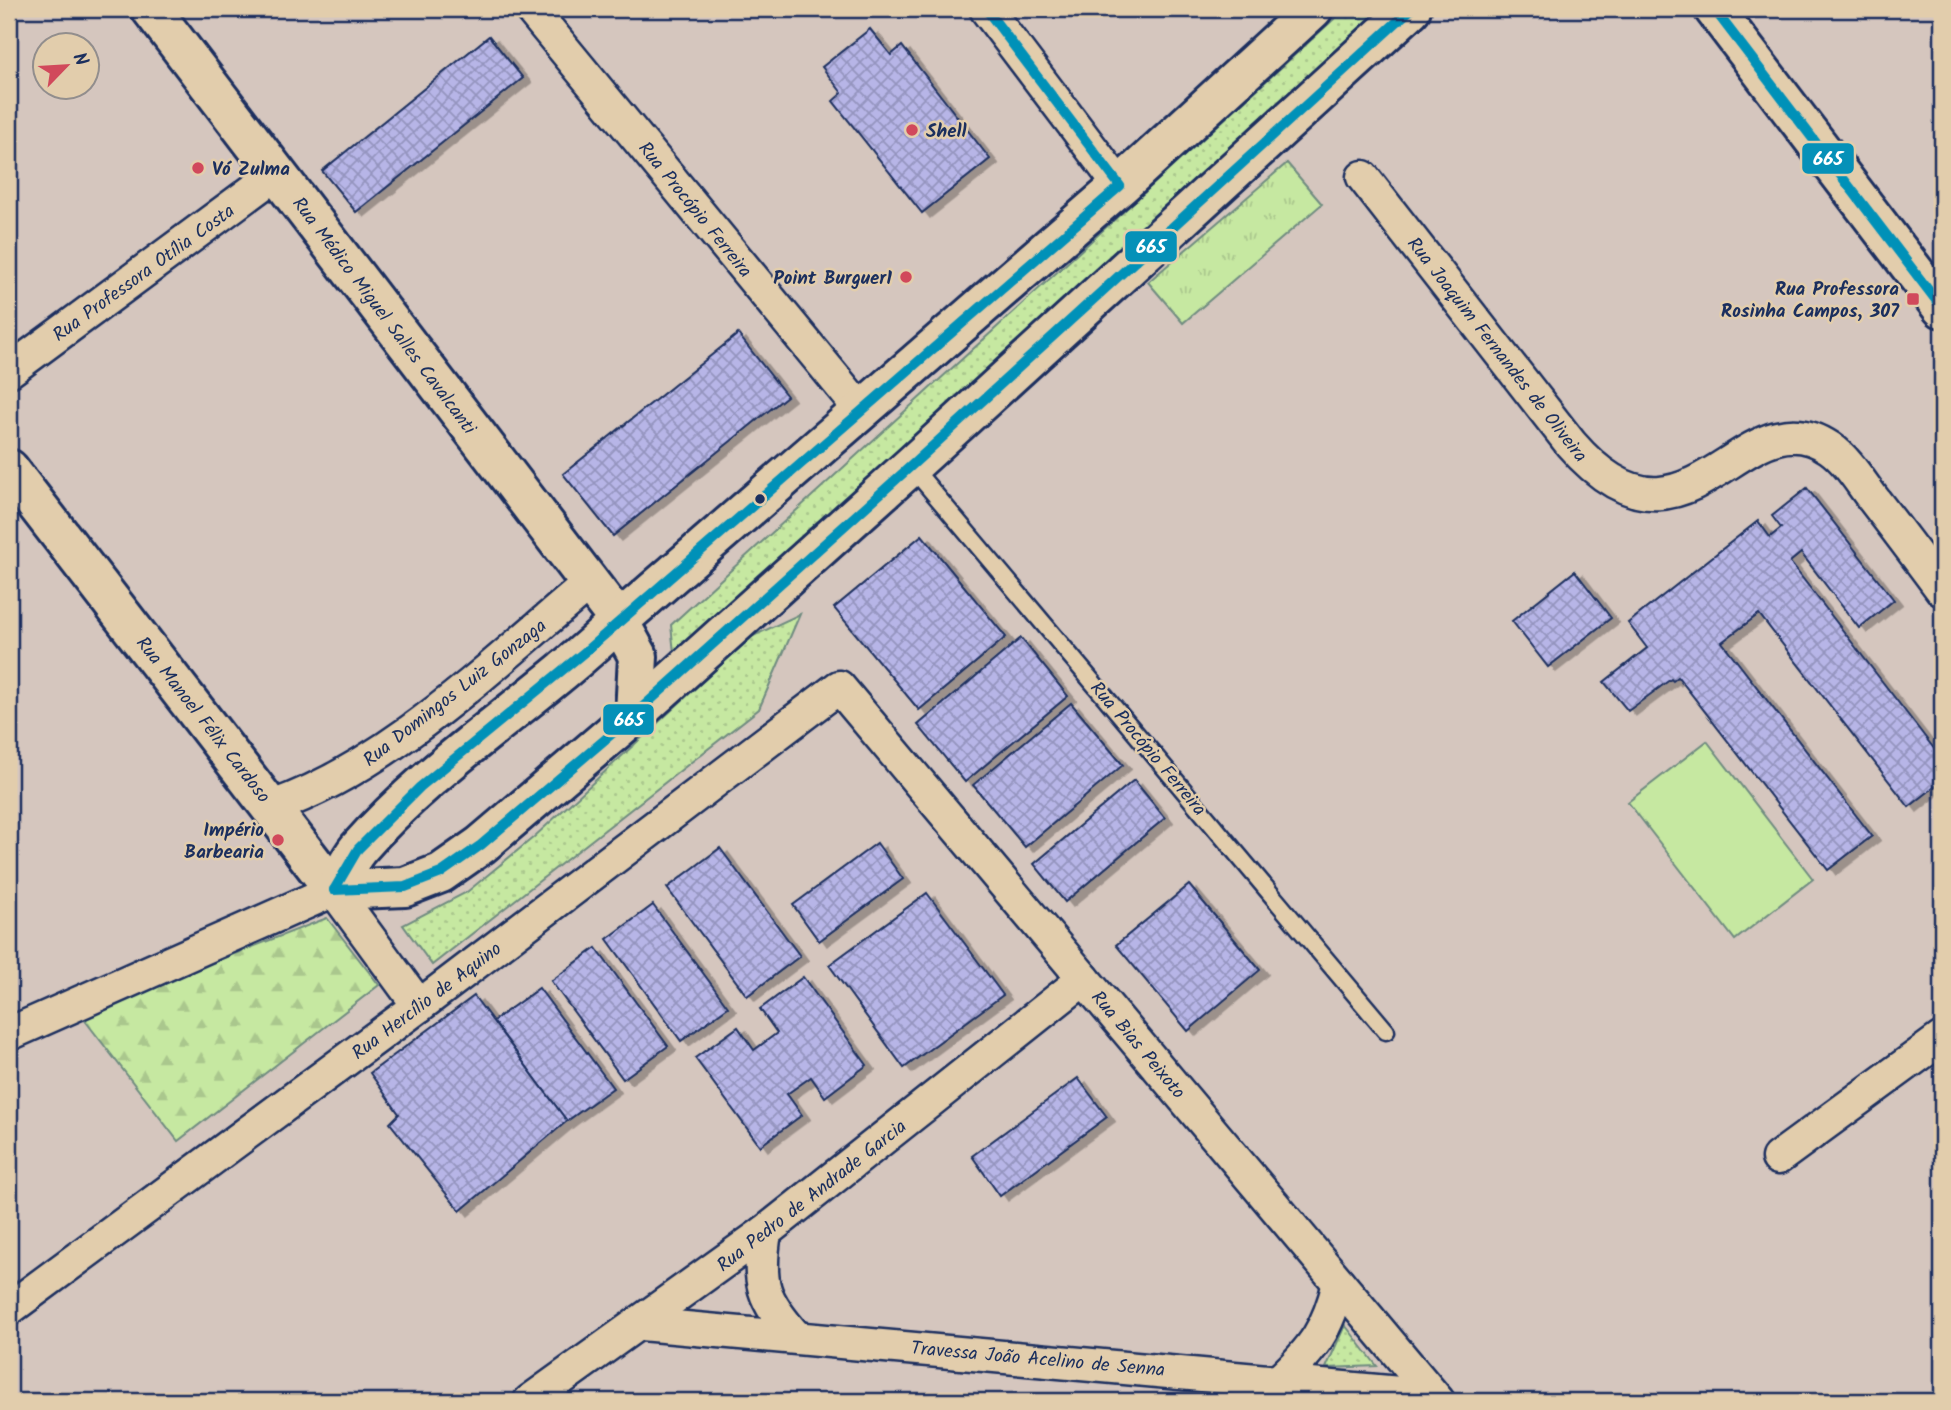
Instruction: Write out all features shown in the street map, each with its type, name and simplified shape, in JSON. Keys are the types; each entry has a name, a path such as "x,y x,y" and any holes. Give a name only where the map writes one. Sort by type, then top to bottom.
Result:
{"main road":[{"name":"Rua Médico Miguel Salles Cavalcanti","path":"151,9 619,621 638,656 635,714"},
{"path":"334,891 357,851 434,775 497,721 581,657 619,621 1120,187 1313,9"},
{"path":"334,891 405,887 441,873 481,845 635,714 911,466 1411,9"},
{"path":"1714,9 1942,309"},
{"name":"Rua Manoel Félix Cardoso","path":"9,469 272,807 334,891"}],"street":[{"name":"Rua Procópio Ferreira","path":"531,9 861,410"},
{"path":"986,9 1120,187"},
{"name":"Rua Professora Otília Costa","path":"9,371 277,173"},
{"name":"Rua Joaquim Fernandes de Oliveira","path":"1363,177 1571,444 1591,467 1612,483 1634,492 1661,494 1695,485 1755,446 1775,438 1803,435 1830,448 1849,467 1942,590"},
{"name":"Rua Domingos Luiz Gonzaga","path":"272,807 313,793 352,772 389,747 590,583"},
{"name":"Rua Bias Peixoto","path":"839,687 1436,1398"},
{"name":"Rua Hercílio de Aquino","path":"9,1309 419,1006 839,687"},
{"path":"9,1034 334,891"},
{"name":"Rua Manoel Félix Cardoso","path":"334,891 419,1006"},
{"name":"Rua Pedro de Andrade Garcia","path":"530,1401 641,1324 765,1232 1084,979"},
{"path":"1778,1158 1942,1038"},
{"path":"765,1232 761,1282 777,1316 796,1337"},
{"path":"1280,1380 1310,1351 1331,1318 1339,1283"},
{"name":"Travessa João Acelino de Senna","path":"641,1324 1280,1380 1436,1398"}],"lane":[{"name":"Rua Procópio Ferreira","path":"911,466 1386,1031"}],"green space":[{"path":"1345,9 1390,9 675,662 671,625"},
{"path":"1287,163 1322,204 1183,323 1148,282"},
{"path":"800,614 759,709 432,965 403,925 467,892 534,837 751,637"},
{"path":"1707,741 1813,879 1735,940 1628,802"},
{"path":"327,918 379,985 178,1141 80,1014"},
{"path":"1345,1325 1377,1366 1326,1368"}],"building":[{"name":"Shell","path":"870,29 891,55 902,46 990,159 922,213 833,101 842,93 822,67"},
{"path":"489,36 523,78 356,212 322,171"},
{"path":"738,334 787,396 613,536 563,474"},
{"path":"1807,488 1894,600 1859,628 1801,553 1790,562 1942,759 1942,781 1909,807 1759,614 1722,642 1872,836 1828,870 1678,677 1673,681 1671,679 1628,711 1604,682 1647,648 1628,623 1758,521 1770,537 1781,528 1772,516"},
{"path":"922,535 1006,637 919,710 834,608"},
{"path":"1575,571 1611,618 1548,667 1512,621"},
{"path":"1021,638 1068,696 965,782 918,725"},
{"path":"1071,703 1123,765 1025,847 973,785"},
{"path":"1134,780 1165,818 1065,902 1034,864"},
{"path":"877,843 903,879 819,941 793,905"},
{"path":"720,848 800,956 747,996 667,888"},
{"path":"1189,885 1260,970 1188,1031 1116,945"},
{"path":"927,893 1003,995 904,1068 829,965"},
{"path":"653,905 728,1007 681,1041 607,939"},
{"path":"596,948 668,1046 623,1079 551,981"},
{"path":"803,977 867,1065 825,1097 811,1077 787,1094 802,1115 760,1146 695,1058 738,1027 754,1050 777,1033 760,1009"},
{"path":"539,988 613,1088 567,1121 493,1021"},
{"path":"474,996 567,1121 460,1211 390,1123 399,1114 370,1073"},
{"path":"1078,1078 1107,1117 1000,1196 972,1156"}],"transit line":[{"name":"665","path":"334,890 358,849 420,787 587,650 1120,186 986,9"},
{"name":"665","path":"334,890 405,887 441,873 481,845 635,714 911,466 1411,9"},
{"name":"665","path":"1714,9 1942,308"}],"place":[{"name":"Shell","path":"912,130"},
{"name":"Vó Zulma","path":"198,168"},
{"name":"Point Burguer1","path":"906,277"},
{"name":"Rua Professora Rosinha Campos, 307","path":"1913,299"},
{"name":"Império Barbearia","path":"278,840"}]}
